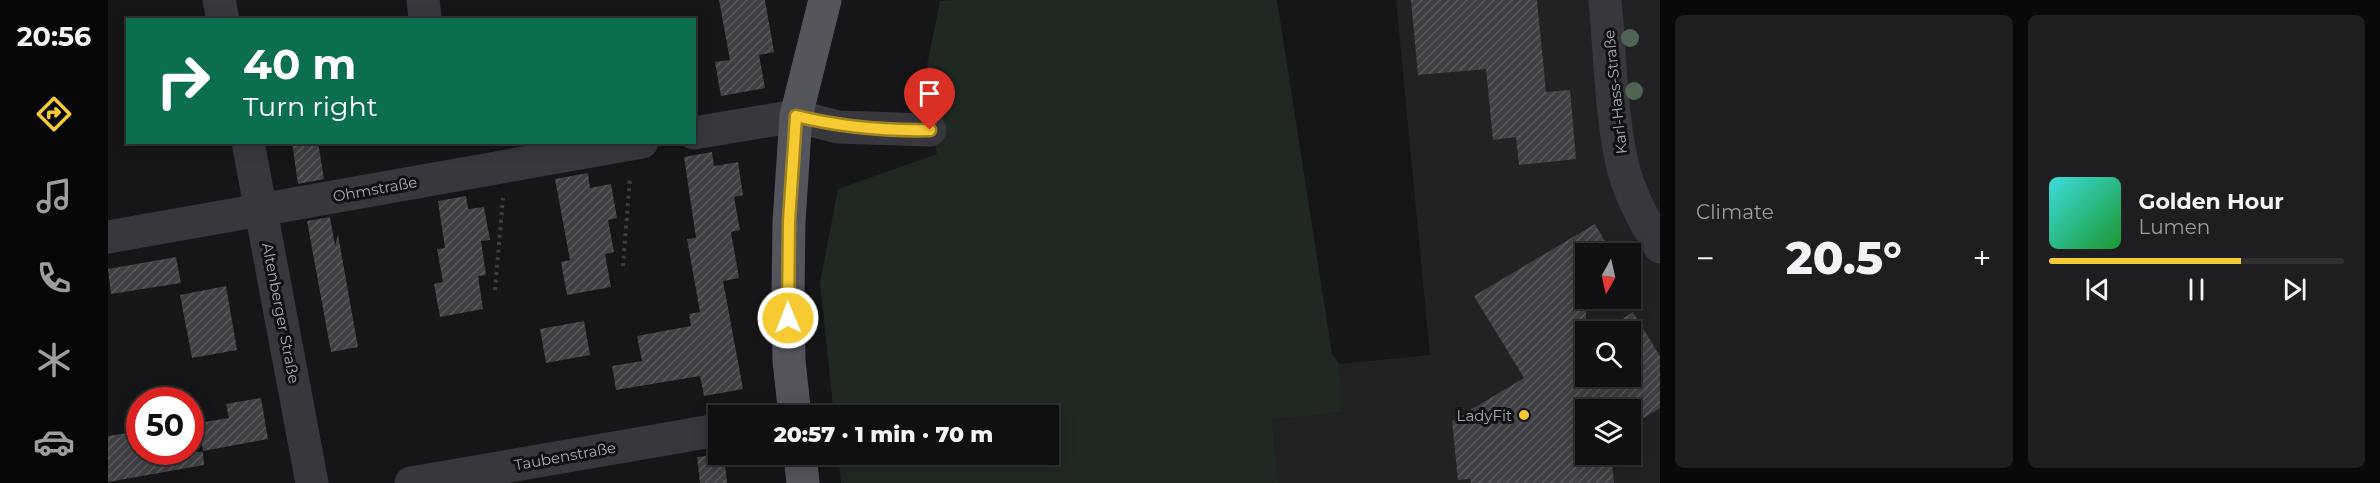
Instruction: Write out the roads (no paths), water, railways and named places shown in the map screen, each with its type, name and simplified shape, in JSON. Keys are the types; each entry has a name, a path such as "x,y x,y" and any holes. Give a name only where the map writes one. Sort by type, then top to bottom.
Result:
{"main road":[{"path":"794,405 789,361 788,296 789,221 796,116 825,0"},
{"path":"801,465 803,483"}],"street":[{"path":"219,0 223,18"},
{"name":"Karl-Hass-Straße","path":"1605,0 1618,141 1624,171 1638,210 1660,247"},
{"path":"696,134 796,116 838,127 930,130"},
{"name":"Altenberger Straße","path":"248,144 312,483"},
{"name":"Ohmstraße","path":"108,237 631,144"},
{"name":"Taubenstraße","path":"411,483 708,431"}],"place":[{"name":"LadyFit","path":"1524,415"}]}
